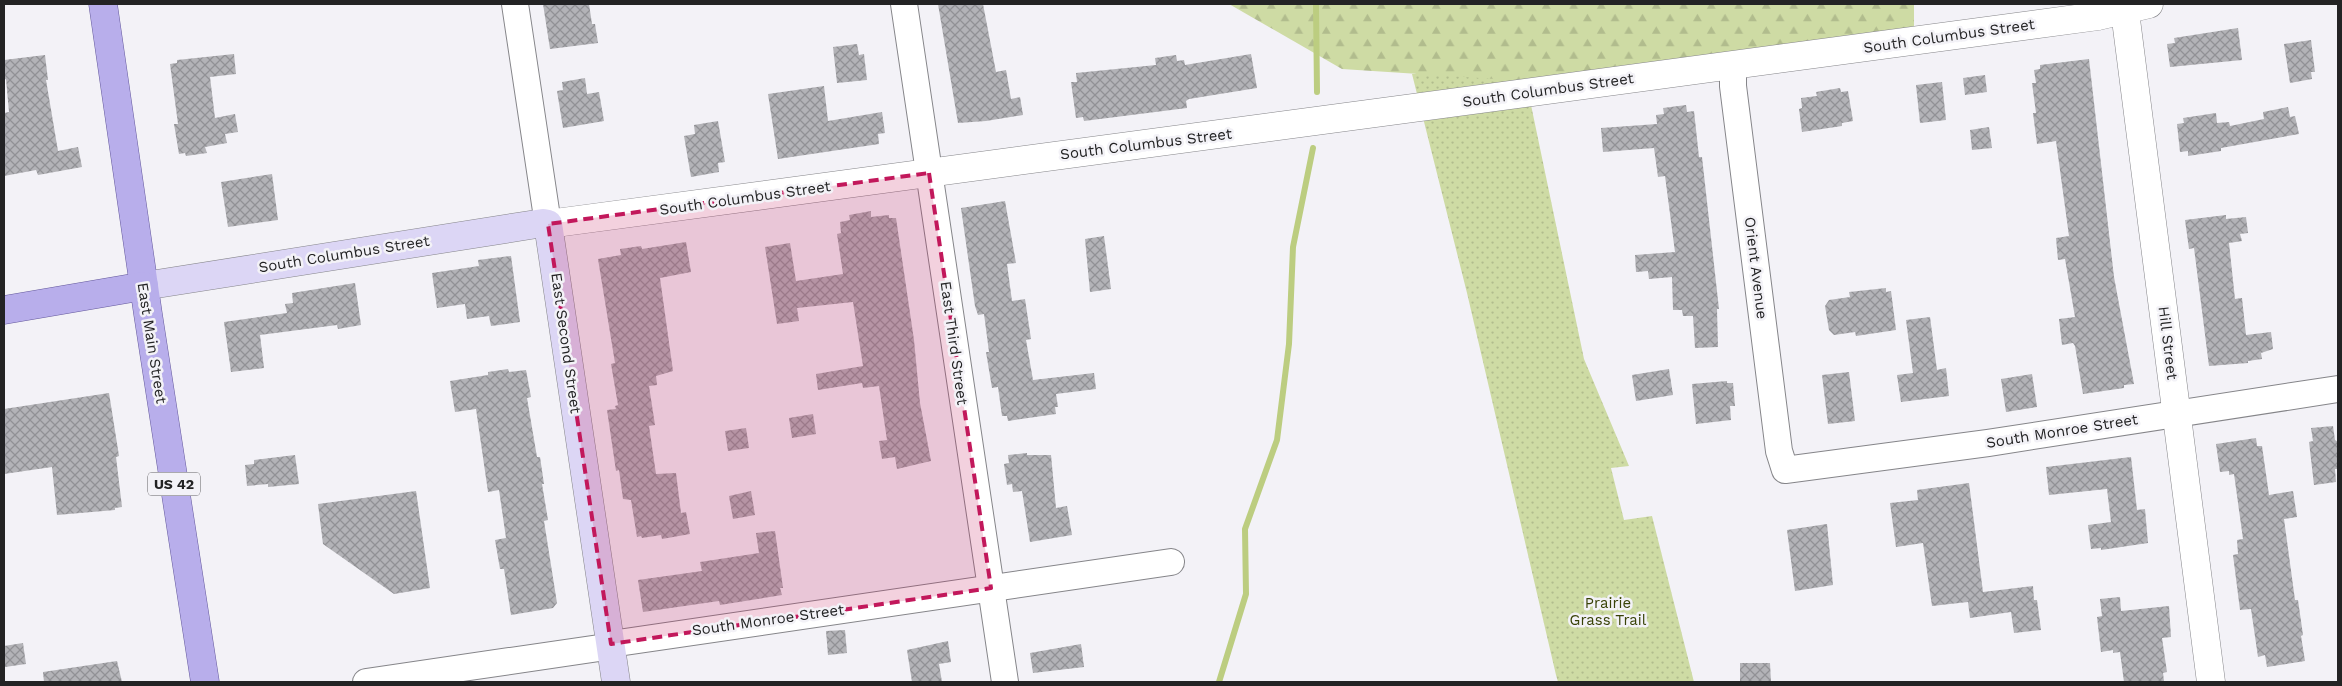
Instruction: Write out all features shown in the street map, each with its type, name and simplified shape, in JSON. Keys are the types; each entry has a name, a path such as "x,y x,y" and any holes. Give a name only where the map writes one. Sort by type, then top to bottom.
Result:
{"main road":[{"name":"East Main Street","path":"103,4 205,682"},
{"name":"South Columbus Street","path":"144,286 543,223 548,224"},
{"name":"East Second Street","path":"548,224 616,682"},
{"path":"4,310 144,286"}],"street":[{"name":"East Second Street","path":"515,4 548,224"},
{"name":"East Third Street","path":"904,4 1005,682"},
{"name":"South Columbus Street","path":"548,224 2098,16 2133,6"},
{"name":"Hill Street","path":"2133,6 2177,414 2211,682"},
{"name":"Orient Avenue","path":"1734,64 1734,86 1779,451 1785,470"},
{"name":"South Monroe Street","path":"1785,470 1988,443 2338,389"},
{"name":"South Monroe Street","path":"366,682 1171,562"}],"highlighted area":[{"path":"929,173 991,588 611,644 548,224"}],"green space":[{"path":"1229,4 1914,4 1914,29 1526,81 1342,69"},
{"name":"Prairie Grass Trail","path":"1506,4 1526,81 1584,359 1629,466 1611,468 1624,520 1652,516 1694,682 1558,682 1556,675 1467,293 1412,74 1415,74"}],"building":[{"path":"543,4 589,4 592,24 595,24 598,43 550,49"},
{"path":"938,4 983,4 996,72 1006,70 1011,99 1020,97 1023,115 958,123"},
{"path":"2238,28 2242,60 2170,67 2167,44 2175,43 2174,38"},
{"path":"2311,40 2315,72 2311,72 2312,79 2290,83 2284,44"},
{"path":"857,44 859,55 864,54 867,80 837,83 833,47"},
{"path":"234,54 236,74 210,77 215,118 235,114 238,132 225,134 227,143 205,147 207,153 186,156 185,153 179,154 174,124 178,124 170,64 177,63 177,60"},
{"path":"1251,54 1257,88 1189,99 1186,101 1187,108 1084,121 1083,117 1076,118 1071,82 1077,82 1076,73 1156,65 1155,58 1176,55 1177,61 1184,60 1185,65"},
{"path":"45,55 48,80 46,80 58,151 78,147 82,167 38,175 36,170 4,176 4,113 9,112 6,79 4,80 4,60"},
{"path":"2089,59 2114,277 2134,384 2124,385 2124,388 2083,394 2075,346 2073,343 2062,345 2059,319 2075,317 2065,259 2058,260 2056,238 2069,236 2056,141 2037,144 2033,113 2036,113 2032,83 2036,83 2034,70 2040,69 2040,65"},
{"path":"1985,75 1987,92 1965,95 1963,78"},
{"path":"585,78 587,94 599,92 604,121 563,128 557,91 563,90 562,82"},
{"path":"1942,82 1946,120 1920,123 1916,85"},
{"path":"824,86 828,121 882,112 885,133 878,134 879,144 778,159 768,94"},
{"path":"1840,88 1841,92 1848,91 1853,121 1842,123 1842,126 1802,132 1799,109 1802,108 1801,98 1817,96 1816,92"},
{"path":"1686,105 1687,112 1694,111 1699,157 1702,157 1719,309 1717,309 1718,347 1695,348 1693,316 1683,316 1682,310 1673,310 1672,277 1649,279 1648,271 1636,272 1635,255 1675,252 1665,176 1658,177 1654,148 1603,152 1601,128 1657,124 1656,115 1664,114 1663,108"},
{"path":"2288,107 2290,117 2295,116 2299,134 2221,148 2221,151 2188,156 2188,151 2180,152 2177,124 2184,123 2183,118 2216,113 2217,123 2229,122 2230,126 2264,119 2263,112"},
{"path":"718,121 725,162 718,163 719,172 691,177 684,136 695,134 694,125"},
{"path":"1989,127 1992,148 1972,150 1970,130"},
{"path":"272,174 278,220 228,227 221,182"},
{"path":"1005,201 1016,263 1007,264 1012,301 1025,299 1031,339 1026,340 1033,380 1094,373 1096,389 1056,394 1058,407 1055,407 1056,414 1008,421 1007,416 1002,416 998,387 992,388 986,352 989,352 984,314 978,315 975,306 961,208"},
{"path":"871,211 871,217 889,215 889,218 896,218 914,340 920,403 931,461 897,469 895,457 882,459 879,441 887,440 879,386 863,388 862,383 818,390 816,374 863,366 853,302 797,308 799,321 777,324 765,247 790,243 796,281 843,274 837,234 841,233 840,222 850,220 849,215"},
{"path":"2226,215 2226,219 2246,217 2248,233 2240,234 2242,241 2229,243 2235,299 2242,298 2246,335 2271,332 2273,349 2261,353 2262,359 2248,361 2248,363 2209,366 2194,248 2189,249 2185,220"},
{"path":"1104,236 1111,289 1090,292 1085,239"},
{"path":"686,242 691,272 660,278 673,371 656,376 657,385 649,386 655,425 649,426 656,474 676,473 681,513 686,512 690,534 662,539 661,535 642,538 641,536 637,537 631,500 623,499 619,470 616,471 607,410 616,409 615,406 618,405 611,364 615,363 598,259 621,255 620,249 641,246 642,249"},
{"path":"511,256 520,322 491,326 489,316 467,319 465,304 437,308 432,273 479,266 478,260"},
{"path":"355,283 361,325 338,329 337,325 260,335 264,368 231,372 224,322 287,313 285,304 293,303 292,293"},
{"path":"1886,288 1886,292 1891,291 1896,330 1856,336 1855,332 1834,335 1829,330 1825,306 1829,300 1850,297 1849,292"},
{"path":"1930,317 1937,370 1946,368 1949,396 1901,402 1897,375 1913,373 1906,320"},
{"path":"508,369 509,372 526,370 531,397 527,398 537,457 540,457 544,484 542,484 548,520 544,521 557,603 553,608 511,615 504,569 500,569 495,540 506,538 499,490 488,492 476,409 455,412 450,381 488,375 488,372"},
{"path":"1669,369 1673,395 1636,401 1632,375"},
{"path":"1849,372 1855,421 1828,424 1822,375"},
{"path":"2032,374 2037,407 2006,412 2001,379"},
{"path":"1727,381 1727,383 1733,383 1735,406 1730,406 1731,420 1696,424 1692,384"},
{"path":"109,393 119,456 116,457 122,507 115,508 115,510 57,515 52,467 4,474 4,409"},
{"path":"813,414 816,434 792,438 789,418"},
{"path":"2333,426 2335,440 2338,442 2338,469 2335,469 2336,482 2314,485 2309,442 2313,441 2311,428"},
{"path":"746,428 749,448 728,451 725,431"},
{"path":"2256,438 2257,446 2262,446 2269,495 2293,491 2297,517 2284,519 2295,600 2298,600 2305,661 2267,667 2265,655 2258,657 2251,609 2240,610 2233,555 2238,554 2237,540 2243,539 2234,474 2229,475 2229,471 2220,472 2216,444"},
{"path":"1027,453 1027,455 1051,455 1056,508 1067,506 1072,535 1030,542 1022,491 1013,492 1012,484 1007,485 1004,464 1009,463 1008,455"},
{"path":"295,455 299,484 268,487 268,484 247,486 245,465 254,464 254,460"},
{"path":"2131,457 2137,510 2145,509 2148,543 2101,550 2101,548 2091,549 2088,525 2111,522 2107,489 2049,495 2046,467"},
{"path":"1969,483 1983,592 2033,586 2034,600 2037,600 2041,630 2014,633 2011,612 1970,618 1968,602 1932,606 1923,543 1896,547 1890,503 1918,500 1917,490"},
{"path":"416,491 430,588 394,594 323,544 318,504"},
{"path":"751,491 755,515 733,519 729,496"},
{"path":"1827,524 1833,585 1795,591 1787,530"},
{"path":"775,531 783,588 780,588 782,595 720,605 719,601 643,612 638,580 702,571 700,562 759,553 756,533"},
{"path":"2120,597 2121,611 2169,606 2171,637 2162,638 2167,672 2163,673 2164,681 2124,682 2120,652 2113,653 2113,650 2101,652 2097,617 2102,616 2100,599"},
{"path":"845,630 847,653 828,655 826,631"},
{"path":"948,641 951,662 939,664 942,682 912,682 907,650"},
{"path":"23,643 26,664 5,667 4,646"},
{"path":"1081,644 1084,667 1033,673 1030,653"},
{"path":"117,661 122,682 44,682 43,672"},
{"path":"1740,663 1770,663 1771,682 1740,682"}],"waterway":[{"path":"1316,4 1317,92"},
{"path":"1219,682 1246,594 1245,529 1277,440 1289,344 1293,247 1313,148"}]}
